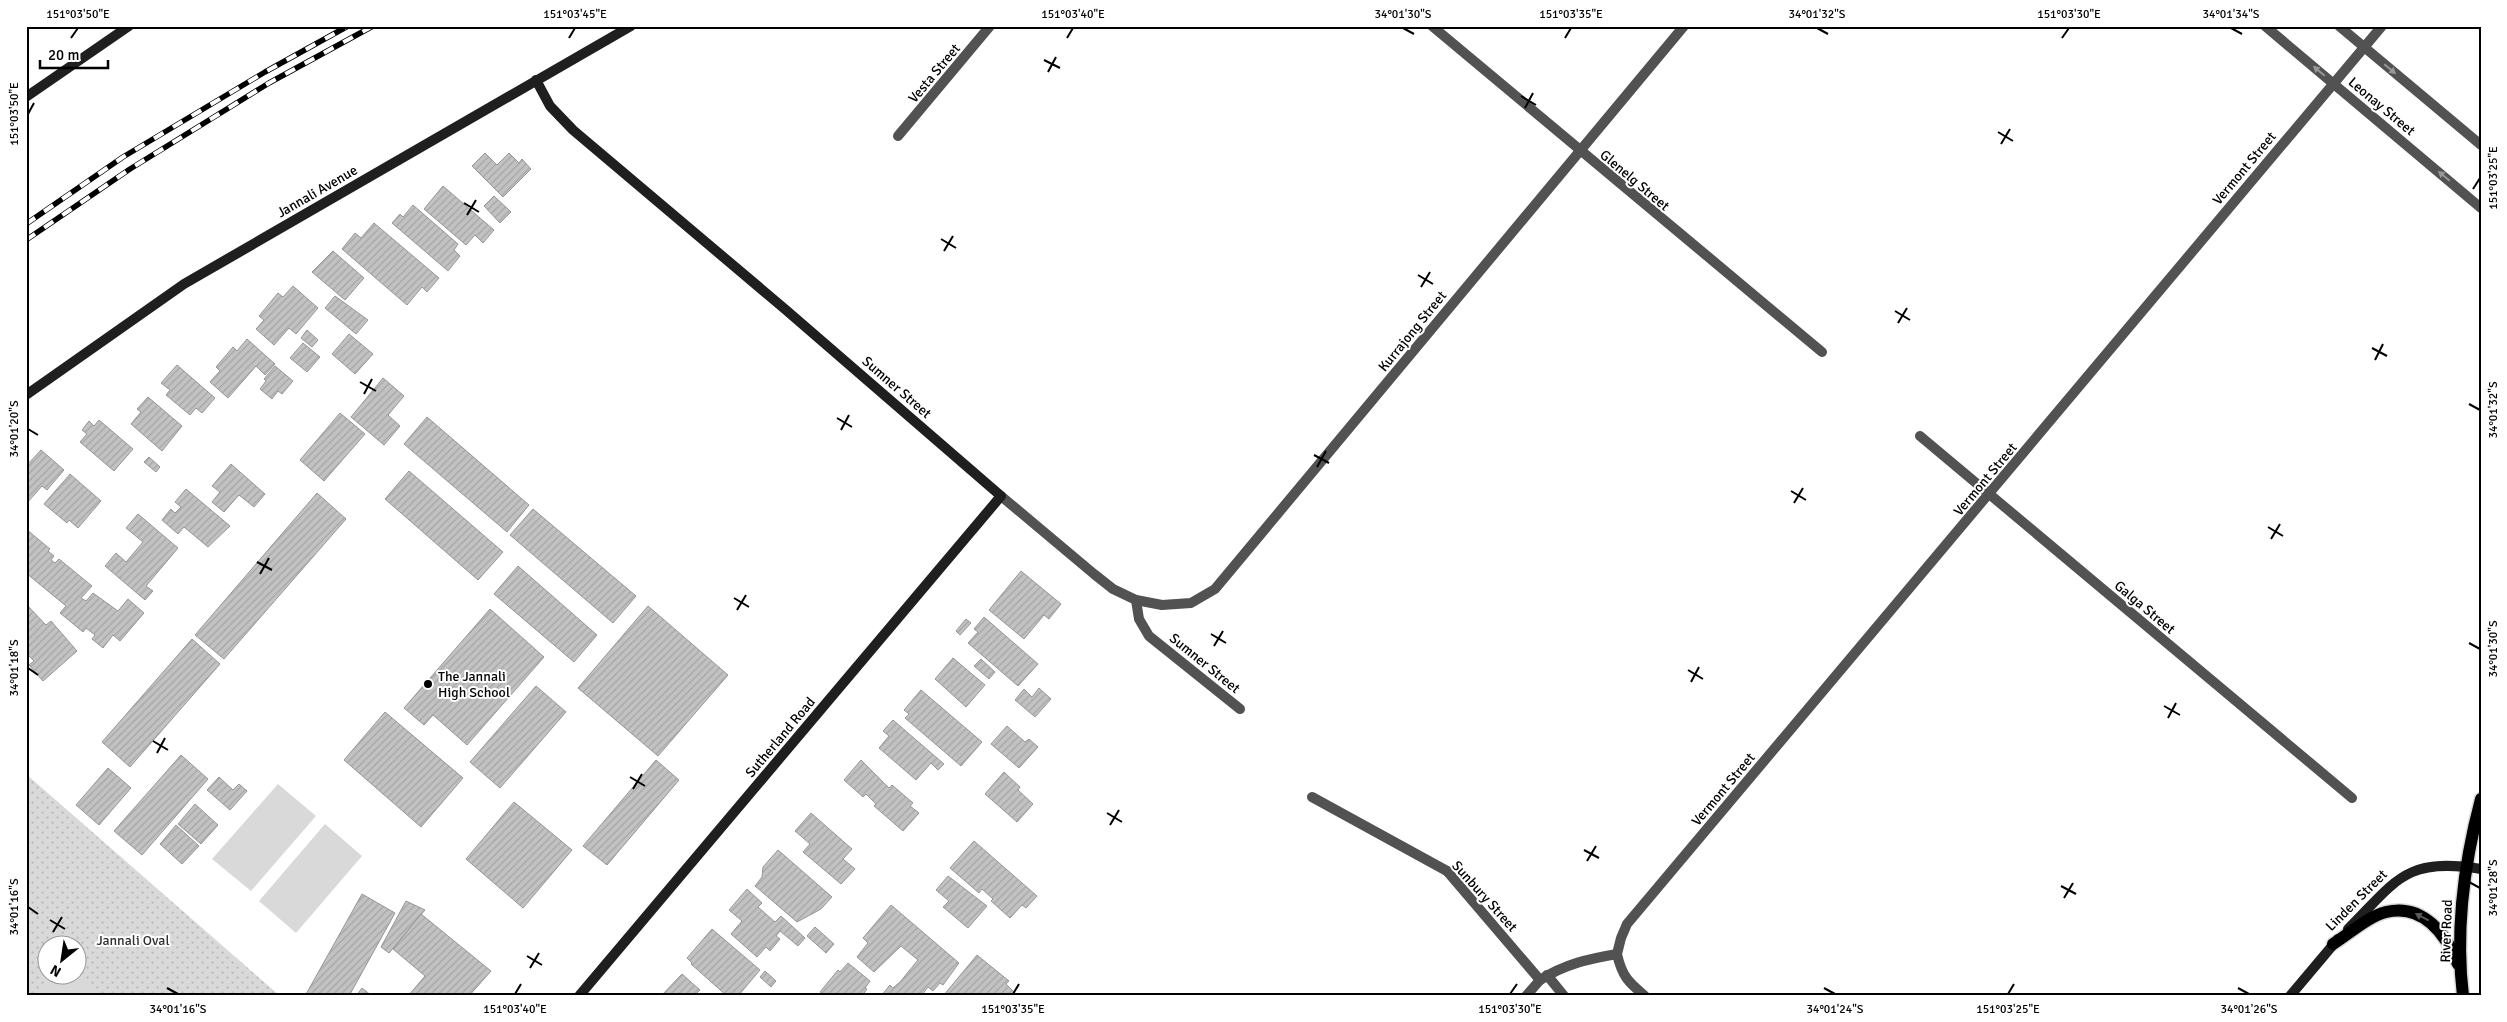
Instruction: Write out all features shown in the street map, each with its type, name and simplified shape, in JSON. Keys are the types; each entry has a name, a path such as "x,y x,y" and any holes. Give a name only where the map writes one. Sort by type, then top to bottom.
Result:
{"main road":[{"path":"2465,866 2481,799"},
{"name":"River Road","path":"2463,996 2460,969 2465,866"},
{"path":"2333,944 2364,923 2386,912 2408,911 2426,919 2440,931 2447,939 2460,969"}],"street":[{"path":"26,97 128,26"},
{"name":"Jannali Avenue","path":"26,396 184,284 631,26"},
{"name":"Vesta Street","path":"898,136 990,26"},
{"name":"Glenelg Street","path":"1432,26 1822,352"},
{"name":"Kurrajong Street","path":"1136,600 1162,605 1191,603 1216,589 1684,26"},
{"name":"Leonay Street","path":"2265,26 2481,208"},
{"path":"2339,26 2481,146"},
{"name":"Vermont Street","path":"1617,954 1627,924 1990,495 2333,82 2382,26"},
{"name":"Sumner Street","path":"536,80 550,106 573,130 794,316 1001,496 1107,584 1136,600 1139,619 1149,636 1240,709"},
{"name":"Galga Street","path":"1920,436 2352,798"},
{"name":"Sutherland Road","path":"580,996 1001,496"},
{"name":"Sunbury Street","path":"1312,797 1447,871 1543,978 1564,996"},
{"name":"Linden Street","path":"2290,996 2333,944 2398,878 2423,867 2435,865 2465,866 2481,869"},
{"path":"1526,996 1543,978 1582,960 1617,954 1621,971 1630,984 1645,996"}],"green space":[{"name":"Jannali Oval","path":"26,774 280,996 26,996"},
{"path":"278,784 316,816 251,891 212,859"},
{"path":"325,824 362,856 296,933 259,901"},
{"path":"88,982 104,996 38,996 49,984 88,984"}],"building":[{"path":"485,153 497,165 509,153 519,163 522,159 531,169 503,197 472,166"},
{"path":"443,186 494,230 483,243 475,235 466,245 424,209"},
{"path":"494,196 511,212 500,223 484,206"},
{"path":"413,205 458,244 454,250 460,256 448,271 392,223 400,214 403,217"},
{"path":"374,223 439,278 427,292 422,287 407,305 342,249 355,233 361,238"},
{"path":"333,251 364,278 345,300 312,272"},
{"path":"293,286 318,308 296,334 289,328 274,345 256,329 264,320 259,316 278,293 283,297"},
{"path":"335,296 368,320 356,334 325,308"},
{"path":"307,330 318,340 312,347 301,338"},
{"path":"349,334 373,354 355,374 332,354"},
{"path":"247,339 275,364 265,375 256,366 228,398 210,382 220,371 216,367 233,347 237,351"},
{"path":"303,343 320,357 307,372 290,358"},
{"path":"177,365 215,398 202,413 196,408 190,415 166,395 170,390 161,383"},
{"path":"275,366 293,381 282,394 278,391 272,399 260,389 266,381 264,379"},
{"path":"383,378 404,396 388,415 400,426 384,445 351,417"},
{"path":"148,397 182,426 162,451 131,424 141,412 137,409"},
{"path":"340,413 365,434 324,481 300,460"},
{"path":"427,417 529,505 507,532 404,444"},
{"path":"99,420 133,449 114,471 80,442 87,434 82,430 89,421 94,426"},
{"path":"41,450 64,470 47,490 42,486 26,504 26,466"},
{"path":"149,457 160,467 156,472 144,462"},
{"path":"231,464 265,494 254,507 239,495 224,512 212,502 220,492 212,486"},
{"path":"409,471 503,552 478,580 385,499"},
{"path":"70,474 101,501 78,528 69,520 67,523 44,504"},
{"path":"186,489 230,526 208,547 184,527 178,534 162,520 171,509 175,513 181,507 175,502"},
{"path":"317,493 346,519 224,659 195,635"},
{"path":"533,509 636,596 613,623 510,535"},
{"path":"138,514 178,548 146,586 153,591 145,600 105,566 116,553 126,562 143,542 126,528"},
{"path":"26,529 50,549 48,551 54,556 51,560 55,563 59,559 92,586 81,598 86,601 93,593 118,611 128,599 144,613 120,641 113,635 103,648 92,639 95,635 86,628 83,632 60,613 66,606 26,573"},
{"path":"518,566 597,635 574,662 494,594"},
{"path":"1021,571 1061,604 1049,619 1044,615 1024,639 989,610"},
{"path":"26,604 46,625 51,621 77,651 43,681 29,665 34,661 26,653"},
{"path":"648,606 728,675 658,756 578,688"},
{"path":"490,609 544,657 467,745 433,715 424,725 404,708"},
{"path":"984,617 1038,664 1018,686 968,643 978,632 974,629"},
{"path":"966,619 971,623 960,635 956,631"},
{"path":"192,639 220,664 130,767 102,742"},
{"path":"953,658 985,685 966,707 935,679"},
{"path":"981,659 995,672 989,679 974,666"},
{"path":"536,686 566,712 500,788 470,762"},
{"path":"1039,688 1051,699 1035,717 1015,700 1024,689 1032,697"},
{"path":"921,690 982,742 961,766 905,718 909,714 904,710"},
{"path":"385,712 463,778 421,827 344,760"},
{"path":"893,720 944,764 938,770 931,763 916,780 879,748 889,736 883,731"},
{"path":"1007,726 1025,742 1029,739 1038,747 1019,768 991,744"},
{"path":"181,755 208,779 142,855 114,831"},
{"path":"656,760 679,780 607,865 583,846"},
{"path":"861,760 889,788 892,785 913,803 910,806 919,813 903,831 874,806 876,804 866,794 863,797 844,780"},
{"path":"108,768 131,788 99,825 76,805"},
{"path":"1004,772 1020,787 1018,790 1033,804 1017,822 985,794"},
{"path":"219,777 233,790 239,784 247,791 230,810 207,790"},
{"path":"514,802 572,850 523,908 466,859"},
{"path":"195,804 218,825 201,844 178,824"},
{"path":"811,813 852,849 843,859 855,869 841,884 803,852 810,844 795,831"},
{"path":"176,825 199,846 182,864 160,844"},
{"path":"974,841 1037,896 1026,908 1022,905 1010,918 991,901 993,899 982,889 979,893 950,868"},
{"path":"778,850 832,897 821,909 797,922 755,886 762,877 763,867"},
{"path":"948,876 987,906 968,928 943,907 949,901 936,890"},
{"path":"747,889 762,903 758,907 775,922 781,916 805,938 798,946 780,931 776,936 780,939 770,951 766,947 757,957 731,934 742,921 729,910"},
{"path":"362,894 395,913 349,996 305,996"},
{"path":"406,901 425,910 389,953 381,947"},
{"path":"891,905 959,963 943,985 940,983 933,991 928,987 921,996 881,996 890,985 893,988 900,982 918,960 901,946 874,972 857,957 868,943 863,938"},
{"path":"421,914 491,971 469,996 408,996 425,976 393,949"},
{"path":"815,927 834,944 826,953 807,936"},
{"path":"712,929 760,970 738,996 727,996 691,964 687,958"},
{"path":"977,955 1009,981 1006,984 1018,996 943,996"},
{"path":"848,963 870,981 862,996 820,996 822,993 820,992 838,970 840,972"},
{"path":"765,971 776,981 771,987 760,977"},
{"path":"682,974 700,990 697,993 700,996 661,996"},
{"path":"362,988 372,996 356,996"}],"railway":[{"path":"26,224 123,157 265,72 348,26"},
{"path":"26,240 130,169 269,83 373,26"}],"place":[{"name":"The Jannali High School","path":"428,684"}]}
